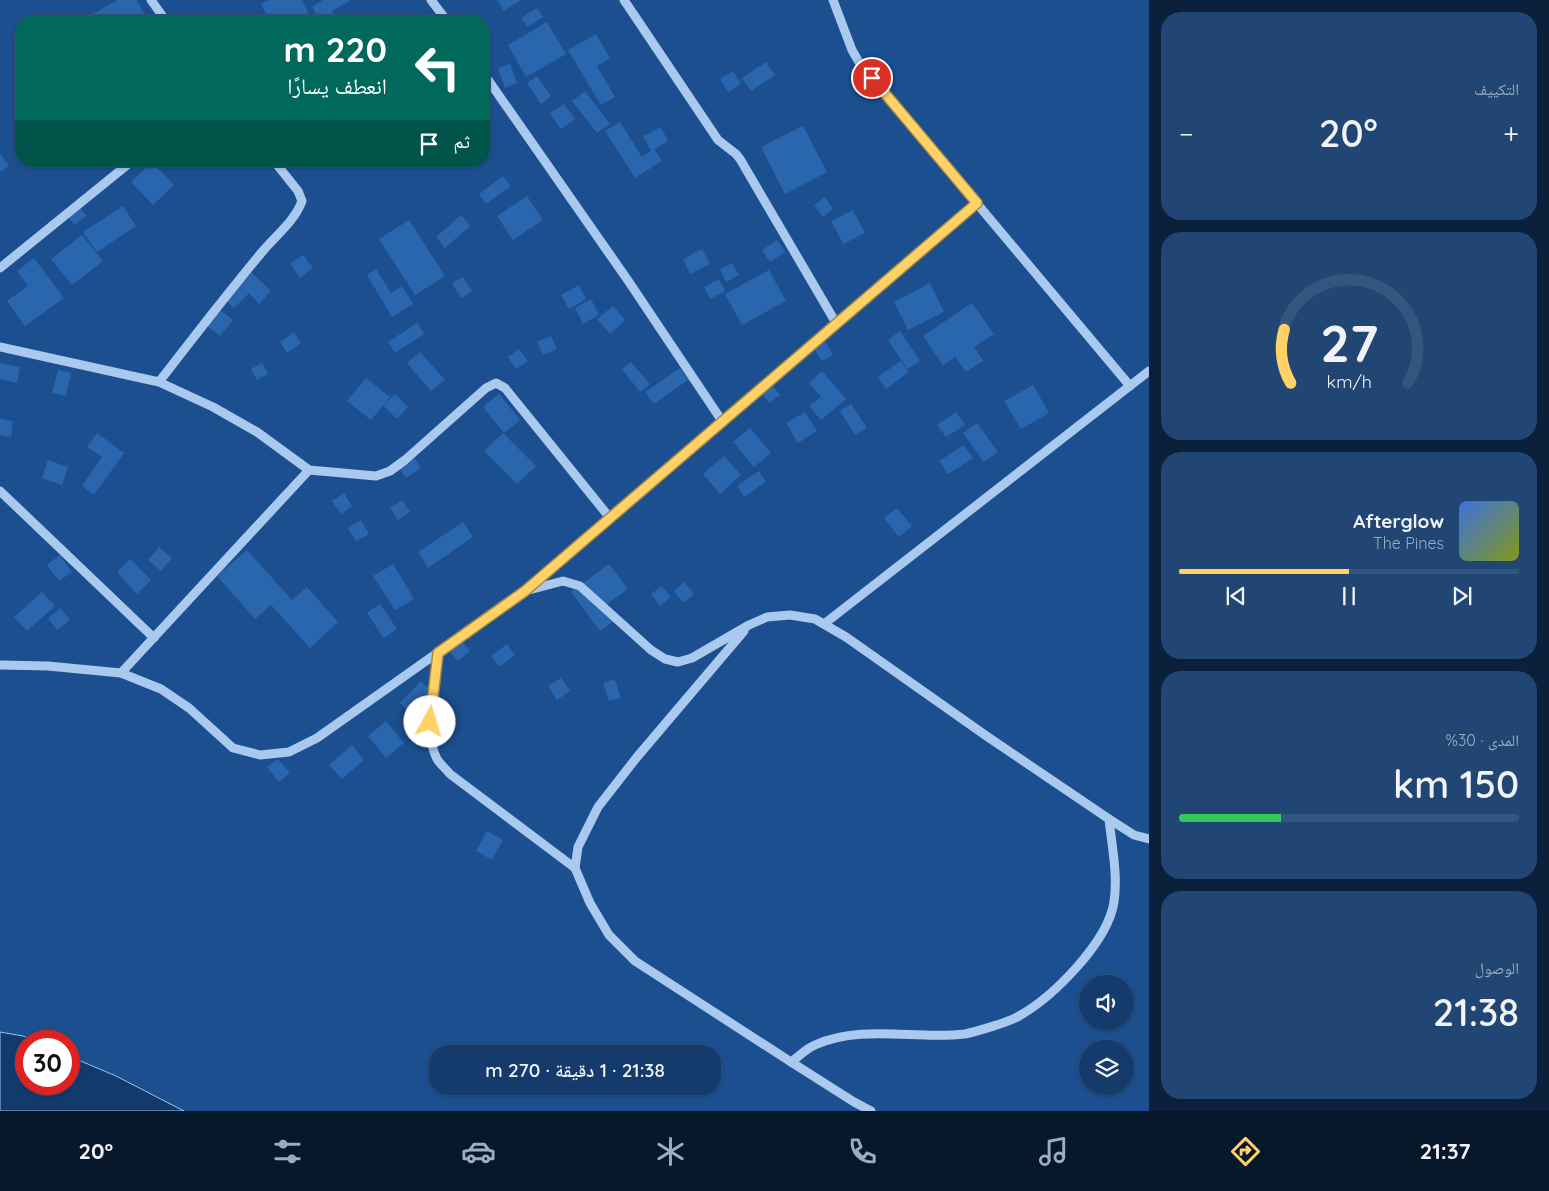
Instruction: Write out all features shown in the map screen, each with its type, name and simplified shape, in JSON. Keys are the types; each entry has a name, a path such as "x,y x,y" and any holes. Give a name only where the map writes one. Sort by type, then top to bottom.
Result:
{"street":[{"path":"150,0 161,15"},
{"path":"431,0 442,15"},
{"path":"624,0 714,135 740,159 836,323"},
{"path":"833,0 852,50 860,64 1130,386"},
{"path":"490,83 629,282 722,421"},
{"path":"0,268 125,167"},
{"path":"159,382 253,262 299,210 302,201 298,191 279,167"},
{"path":"0,665 48,666 121,674 161,690 189,708 233,748 260,755 289,752 317,738 525,591 977,203"},
{"path":"0,347 159,382 213,407 249,427 309,470 376,476 390,471 405,460 486,388 496,383 505,388 610,518"},
{"path":"824,624 1149,370"},
{"path":"121,674 309,470"},
{"path":"0,492 154,638"},
{"path":"525,591 563,581 580,586 651,650 665,659 678,662 692,658 749,625 767,617 790,615 815,618 846,637 1109,819 1134,834 1149,839"},
{"path":"575,868 578,846 598,807 637,757 749,625"},
{"path":"438,653 430,722 432,742 437,759 450,774 575,868 590,903 609,936 635,961 791,1062 871,1111"},
{"path":"791,1062 815,1045 854,1034 917,1036 966,1034 1018,1017 1056,989 1084,958 1103,932 1114,904 1116,871 1109,819"}],"water":[{"path":"0,1032 15,1035 15,1095 80,1095 80,1061 116,1076 184,1111 0,1111"}],"building":[{"path":"118,0 137,0 145,15 90,15"},
{"path":"269,0 302,0 309,14 267,15 261,4"},
{"path":"323,0 351,0 332,11 334,15 317,15 312,7"},
{"path":"497,0 521,0 504,11"},
{"path":"537,8 543,17 527,27 521,18"},
{"path":"547,22 566,54 526,77 508,45"},
{"path":"596,34 610,58 597,66 615,97 601,105 568,50"},
{"path":"766,62 775,75 751,91 742,78"},
{"path":"510,64 517,83 505,88 498,68"},
{"path":"733,71 741,84 728,92 720,79"},
{"path":"537,76 551,96 541,104 527,83"},
{"path":"585,91 610,124 597,133 572,101"},
{"path":"564,104 575,119 561,129 550,113"},
{"path":"620,122 642,157 654,149 662,161 635,178 605,131"},
{"path":"803,126 827,172 785,194 761,147"},
{"path":"661,127 668,141 651,151 643,136"},
{"path":"0,153 9,166 0,172"},
{"path":"147,167 157,167 174,185 153,205 131,182"},
{"path":"503,176 511,186 486,204 479,194"},
{"path":"527,196 543,220 513,240 497,216"},
{"path":"825,197 833,209 823,217 814,205"},
{"path":"76,203 86,216 74,225 65,212"},
{"path":"123,206 136,226 97,252 83,232"},
{"path":"853,210 865,233 843,244 831,221"},
{"path":"461,215 470,226 445,248 436,237"},
{"path":"409,220 445,276 415,295 379,239"},
{"path":"82,235 103,261 72,285 51,259"},
{"path":"777,240 785,252 770,262 762,250"},
{"path":"702,249 710,264 690,274 683,259"},
{"path":"303,255 313,268 300,278 290,264"},
{"path":"34,258 64,298 25,326 7,301 28,286 17,271"},
{"path":"732,263 739,275 726,282 720,269"},
{"path":"247,268 271,291 259,304 249,293 234,308 221,295"},
{"path":"376,269 391,293 402,286 413,304 392,317 367,275"},
{"path":"769,270 786,301 742,325 725,294"},
{"path":"463,277 472,291 461,298 452,283"},
{"path":"719,279 725,291 710,299 704,287"},
{"path":"930,283 944,312 908,330 894,302"},
{"path":"579,285 586,299 569,309 561,295"},
{"path":"591,299 599,315 583,324 575,308"},
{"path":"972,303 994,334 974,347 983,361 966,372 955,357 943,365 923,336"},
{"path":"213,305 233,320 220,336 200,321"},
{"path":"613,306 625,320 610,334 597,319"},
{"path":"417,323 424,334 395,353 388,342"},
{"path":"900,331 920,361 907,369 888,340"},
{"path":"294,332 301,343 287,353 280,342"},
{"path":"551,336 557,349 543,355 537,342"},
{"path":"822,336 833,355 822,361 810,342"},
{"path":"519,349 528,361 516,369 508,357"},
{"path":"420,352 445,380 431,391 407,363"},
{"path":"900,361 909,372 886,389 878,377"},
{"path":"631,362 650,384 640,392 622,369"},
{"path":"0,363 20,367 17,383 0,379"},
{"path":"262,363 268,374 257,380 251,369"},
{"path":"680,368 688,380 654,404 645,392"},
{"path":"58,370 71,373 66,396 52,393"},
{"path":"822,371 846,399 821,420 809,406 821,397 809,383"},
{"path":"366,378 390,397 371,420 347,401"},
{"path":"770,382 780,395 769,403 759,390"},
{"path":"1033,385 1049,413 1021,429 1004,401"},
{"path":"395,394 408,407 397,419 383,405"},
{"path":"499,394 520,420 504,433 483,407"},
{"path":"851,404 867,428 855,435 840,411"},
{"path":"805,412 817,431 798,443 786,423"},
{"path":"956,412 965,425 946,437 937,425"},
{"path":"0,419 13,421 11,437 0,435"},
{"path":"977,423 998,452 984,462 963,433"},
{"path":"750,428 771,453 754,467 733,442"},
{"path":"97,433 124,453 94,495 82,486 102,457 87,447"},
{"path":"503,433 536,466 517,484 484,451"},
{"path":"964,445 973,458 948,474 939,461"},
{"path":"413,455 421,468 406,478 397,466"},
{"path":"724,456 741,475 720,494 703,474"},
{"path":"48,460 68,467 62,485 42,478"},
{"path":"759,471 766,482 744,497 737,486"},
{"path":"344,493 352,506 341,514 332,501"},
{"path":"402,500 410,512 398,520 390,508"},
{"path":"897,508 912,526 899,537 884,518"},
{"path":"361,520 369,534 356,541 348,528"},
{"path":"463,522 473,537 428,568 418,552"},
{"path":"159,547 172,558 161,571 148,560"},
{"path":"247,550 292,600 307,587 338,622 310,648 271,605 255,619 217,576"},
{"path":"60,555 72,572 59,581 47,565"},
{"path":"130,559 151,580 137,594 117,572"},
{"path":"393,564 414,599 395,610 373,576"},
{"path":"609,564 628,589 602,608 613,622 600,631 571,592"},
{"path":"684,582 694,594 683,603 674,591"},
{"path":"662,586 671,597 660,606 651,594"},
{"path":"42,592 55,606 27,631 14,617"},
{"path":"380,604 397,629 384,638 367,613"},
{"path":"61,608 70,620 57,630 48,618"},
{"path":"460,639 470,651 458,661 447,649"},
{"path":"507,644 515,655 499,667 491,656"},
{"path":"561,678 570,691 557,700 548,686"},
{"path":"615,679 621,698 609,701 603,683"},
{"path":"421,681 445,704 424,726 400,703"},
{"path":"386,721 404,743 386,758 368,736"},
{"path":"352,745 364,760 342,779 329,765"},
{"path":"278,759 290,773 279,782 267,767"},
{"path":"487,831 503,840 492,860 476,851"}],"route":[{"path":"430,722 438,653 525,591 977,203 872,78"}]}
